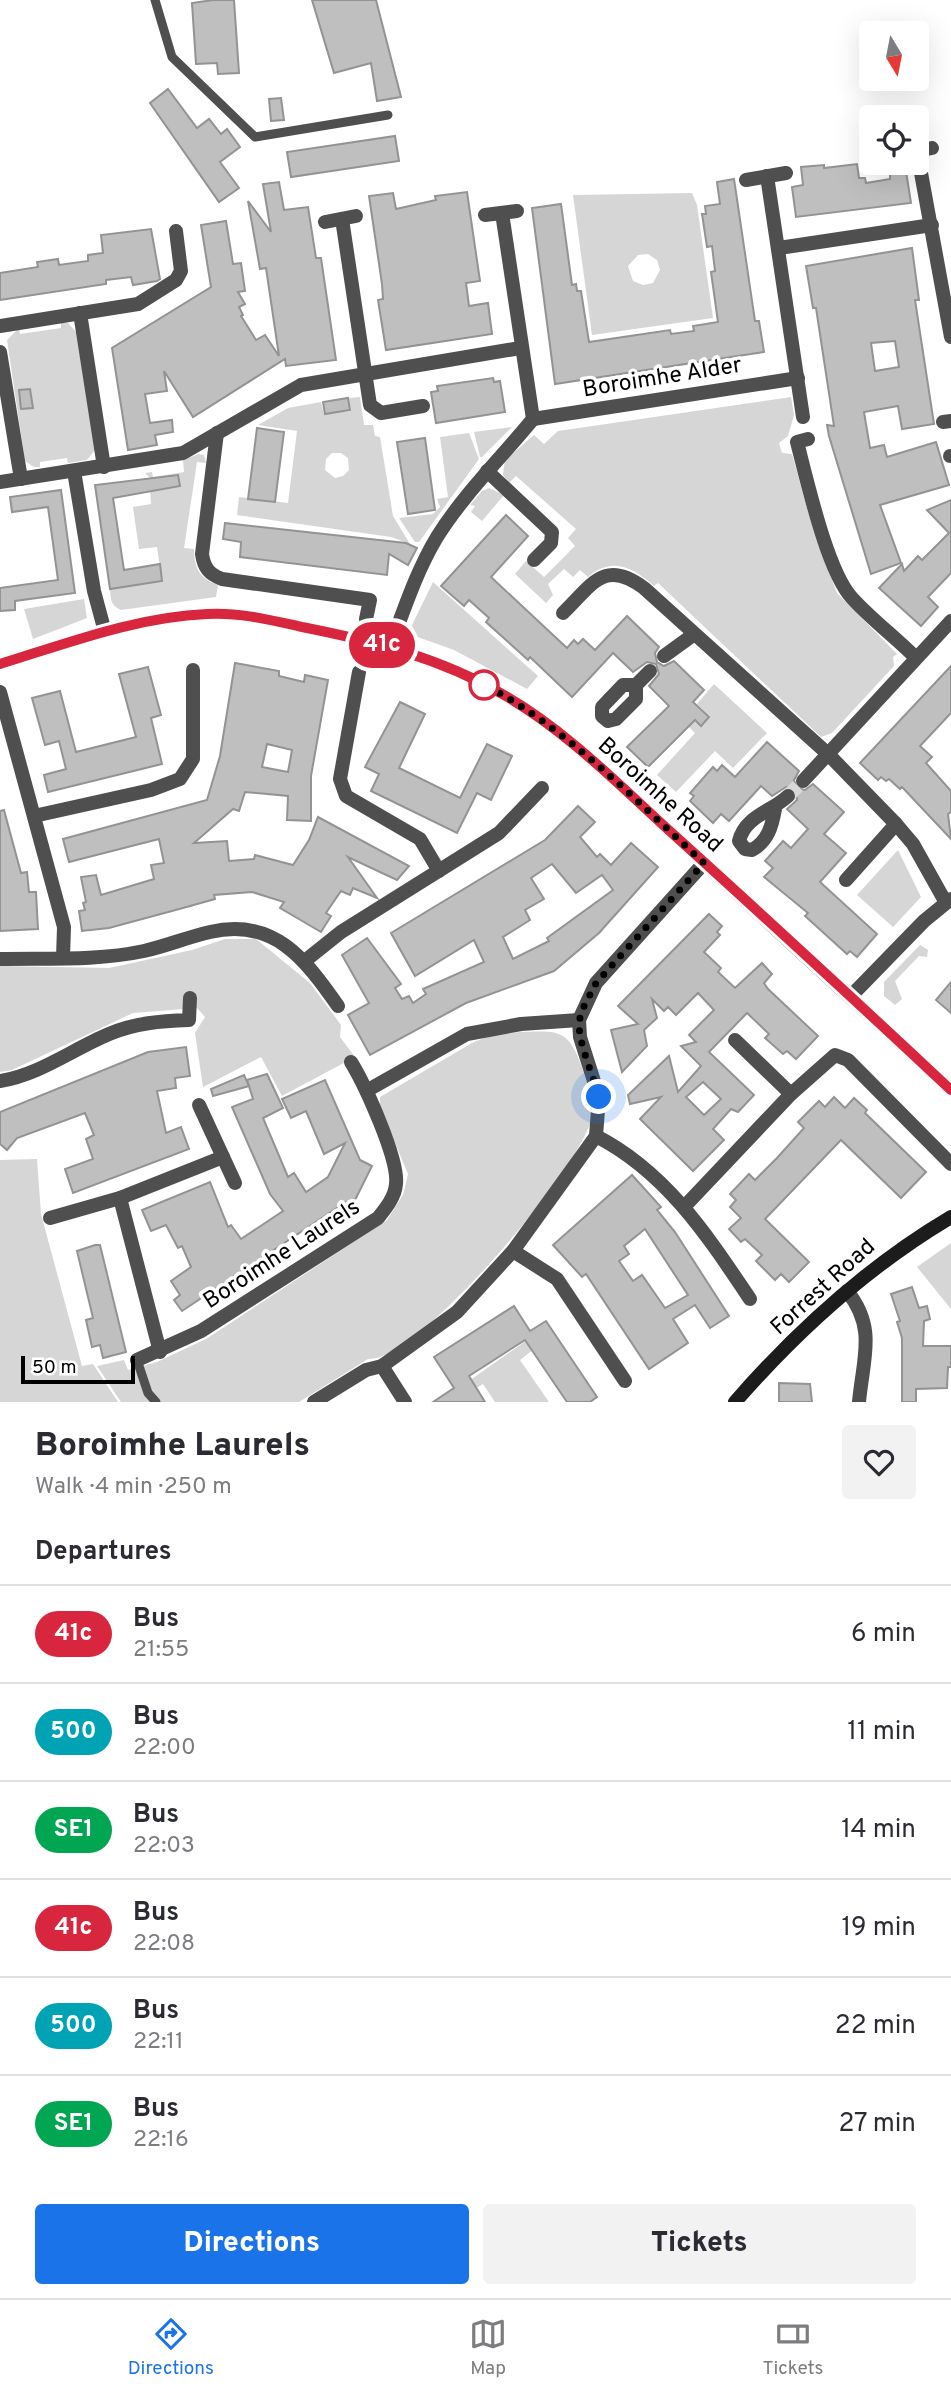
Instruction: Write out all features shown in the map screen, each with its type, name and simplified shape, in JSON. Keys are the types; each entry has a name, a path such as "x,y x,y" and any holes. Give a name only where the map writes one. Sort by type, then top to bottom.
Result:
{"street":[{"path":"932,148 917,151 951,337"},
{"path":"746,180 786,173"},
{"path":"767,176 803,416"},
{"path":"485,215 517,211"},
{"path":"390,647 410,594 437,538 487,471 533,419 520,348 502,213"},
{"path":"326,222 349,218 370,405 381,412 423,406"},
{"path":"779,248 932,225"},
{"path":"0,326 138,304 176,280 181,262 176,232"},
{"path":"80,313 104,467"},
{"path":"0,482 183,453 301,385 520,348"},
{"path":"0,352 20,479"},
{"name":"Boroimhe Alder","path":"533,419 797,378"},
{"path":"217,433 202,554 204,565 211,574 370,600 366,619"},
{"path":"796,442 821,531 843,585 852,598 915,657"},
{"path":"74,471 94,591 105,632"},
{"path":"487,471 552,532 551,543 534,560"},
{"path":"563,613 608,573 626,575 828,754 913,844 948,900 852,995"},
{"name":"Boroimhe Road","path":"0,664 105,632 180,616 235,615 390,647 457,671 505,695 575,748 852,995 951,1090"},
{"path":"803,781 951,621"},
{"path":"664,656 693,635"},
{"path":"34,816 151,790 180,779 193,759 193,670"},
{"path":"636,685 650,671"},
{"path":"359,672 340,779 346,796 419,839 439,872"},
{"path":"0,692 64,927 63,958"},
{"path":"306,960 341,932 499,833 542,788"},
{"path":"775,809 788,796"},
{"path":"846,880 896,824"},
{"path":"314,1402 366,1370 382,1366 457,1312 513,1251 596,1136 599,1097 580,1037 579,1020 596,983 704,863"},
{"path":"0,959 101,958 143,951 211,932 245,928 265,933 306,960 338,1006"},
{"path":"0,1081 19,1079 121,1029 144,1022 189,1020 190,998"},
{"path":"368,1090 467,1034 521,1024 579,1020"},
{"path":"735,1040 791,1094"},
{"path":"685,1206 791,1094 835,1055 848,1059 948,1169"},
{"name":"Boroimhe Laurels","path":"137,1360 160,1352 201,1331 378,1218 391,1201 396,1185 395,1166 368,1090 351,1062"},
{"path":"199,1105 235,1183"},
{"path":"596,1136 627,1152 685,1206 750,1299"},
{"path":"50,1218 120,1198 223,1157"},
{"path":"120,1198 160,1352"},
{"name":"Forrest Road","path":"735,1402 847,1291 898,1248 951,1217"},
{"path":"513,1251 557,1279 625,1381"},
{"path":"847,1291 863,1313 867,1328 859,1402"},
{"path":"382,1366 405,1402"}],"lane":[{"path":"155,0 172,57 256,137 388,115"},
{"path":"137,1360 148,1393 156,1402"}],"shaded area":[{"path":"692,193 697,205 713,318 592,335 573,195","holes":["648,254 657,260 660,270 653,283 643,285 633,281 628,266 638,255"]},
{"path":"61,323 68,323 76,332 95,450 87,460 68,463 67,458 40,462 40,467 34,467 25,461 7,340 19,328 20,334 61,328"},
{"path":"360,397 364,425 373,425 375,436 380,437 393,516 410,544 391,537 237,515 239,497 288,503 297,431 258,425 288,408 321,402 324,414 351,411 349,398","holes":["332,453 341,453 348,458 349,470 343,476 335,478 325,470 326,459"]},
{"path":"791,397 794,415 788,436 779,443 782,453 792,454 814,533 837,593 897,654 893,657 894,666 832,733 821,737 658,583 654,586 638,574 622,567 606,567 588,577 580,570 573,577 564,569 548,584 553,595 546,603 515,574 526,561 544,577 575,546 568,538 576,529 516,476 509,483 503,475 505,460 534,435 544,444 558,431"},
{"path":"512,427 482,457 480,457 474,432"},
{"path":"469,433 479,459 419,542 415,542 399,518 433,514 440,507 437,499 448,497 440,437"},
{"path":"199,454 204,455 206,463 197,462 184,548 194,549 199,572 218,585 216,597 121,610 117,608 111,599 110,589 162,581 157,547 139,549 133,507 151,504 149,477 145,473 152,472 153,477 184,472 183,460"},
{"path":"489,488 504,495 482,521 471,512 475,506 470,505 482,491"},
{"path":"433,582 538,676 527,689 454,650 415,636 412,625"},
{"path":"84,599 87,618 33,639 24,609"},
{"path":"714,684 767,733 733,768 715,751 676,792 657,775 695,733 683,721 688,716 701,726 710,717 697,704"},
{"path":"898,850 921,897 893,927 857,895"},
{"path":"225,939 256,939 310,983 341,1025 340,1037 355,1057 282,1096 261,1057 203,1087 195,1033 205,1017 197,1008 133,1013 12,1070 0,1072 0,966 109,968 192,950"},
{"path":"920,945 928,950 927,957 919,956 895,981 902,999 895,1005 884,996 884,982"},
{"path":"552,1032 566,1038 576,1053 590,1091 592,1117 582,1141 560,1176 495,1258 458,1297 422,1330 391,1352 368,1359 299,1402 121,1402 97,1366 124,1360 128,1370 157,1362 206,1339 387,1220 403,1195 408,1174 380,1107 380,1097 472,1043 489,1036"},
{"path":"37,1159 41,1214 82,1366 93,1364 118,1402 0,1402 0,1160"},
{"path":"951,1243 951,1309 917,1267"},
{"path":"537,1333 543,1342 520,1360 549,1402 495,1402 483,1384 458,1399 466,1383"}],"building":[{"path":"234,0 239,73 218,74 217,63 196,64 192,3"},
{"path":"312,0 376,0 401,97 377,101 371,63 334,73"},
{"path":"168,89 197,128 209,119 221,134 227,129 240,147 220,162 239,188 219,202 150,103"},
{"path":"281,98 284,120 271,121 269,99"},
{"path":"395,136 399,161 291,177 287,152"},
{"path":"857,164 859,178 865,178 866,183 890,179 890,175 907,175 911,203 796,217 792,187 803,185 801,167 824,165 824,168"},
{"path":"734,179 755,321 759,321 764,352 555,384 532,208 561,204 572,285 576,284 577,291 581,291 589,342 670,330 671,334 694,331 693,326 718,322 711,272 715,271 712,246 707,247 702,214 706,214 705,206 720,204 717,182"},
{"path":"279,182 284,210 308,207 316,258 321,258 336,360 286,366 285,359 193,417 164,371 167,391 145,394 150,423 172,420 173,432 155,435 157,445 128,450 112,348 211,287 201,225 226,221 233,264 241,263 245,291 238,292 245,304 239,307 243,315 241,316 256,340 265,335 279,356 266,268 260,269 248,201 271,232 263,184"},
{"path":"467,192 480,281 466,283 469,306 488,303 492,334 386,350 378,300 383,299 382,284 369,196 393,193 396,209 436,200 435,196"},
{"path":"151,229 160,279 157,281 133,285 131,277 106,280 106,284 0,300 0,273 38,267 37,262 58,259 59,265 88,261 88,255 103,253 101,235"},
{"path":"912,248 919,300 915,300 934,424 902,429 898,406 864,412 870,448 884,445 887,457 936,442 949,485 880,505 901,563 871,574 829,436 827,425 834,426 816,308 813,308 806,266","holes":["895,341 899,367 875,371 871,343"]},
{"path":"493,378 494,382 500,381 505,412 436,423 431,392 438,391 437,386"},
{"path":"30,389 33,408 21,409 19,390"},
{"path":"348,398 350,410 325,414 323,402"},
{"path":"257,428 284,432 275,502 248,499"},
{"path":"425,438 435,510 408,514 397,442"},
{"path":"178,475 180,486 113,498 124,570 160,564 162,581 110,589 95,485"},
{"path":"61,490 75,593 15,601 15,610 0,611 0,588 58,580 48,507 12,512 10,497"},
{"path":"951,500 951,573 928,597 938,607 921,626 879,588 902,564 904,571 918,556 922,560 949,533 927,510"},
{"path":"506,515 528,536 491,577 567,648 574,640 578,644 583,639 595,650 627,616 659,647 655,653 657,662 664,666 674,661 704,690 693,702 709,717 701,726 695,720 648,767 627,747 669,706 649,686 659,674 656,664 647,662 633,672 613,653 572,697 530,657 528,660 486,622 489,618 469,600 464,606 441,586"},
{"path":"225,523 406,543 417,548 408,565 389,554 387,575 240,557 241,542 223,539"},
{"path":"235,663 279,671 279,676 304,682 305,675 328,680 311,776 311,821 287,820 288,796 245,792 239,811 233,809 194,843 227,841 229,861 254,859 255,855 293,865 309,840 318,817 409,866 397,880 348,857 377,898 353,888 350,895 341,891 326,913 331,916 321,932 280,908 284,902 252,892 214,895 215,899 183,908 109,928 82,931 79,911 85,910 83,903 86,902 81,877 96,875 101,895 154,879 151,865 164,863 159,839 69,862 63,839 207,800 220,756","holes":["267,744 292,750 288,772 262,767"]},
{"path":"951,666 951,713 920,746 932,757 926,763 951,791 951,812 948,814 951,839 902,787 900,789 889,779 886,781 881,777 878,780 860,763"},
{"path":"148,667 161,715 151,718 162,764 48,792 44,775 66,769 59,741 45,745 32,698 60,691 76,752 136,737 119,674"},
{"path":"400,702 425,714 399,768 460,798 487,744 512,756 491,800 477,793 457,833 371,791 379,774 365,767"},
{"path":"767,742 799,771 794,780 797,788 805,790 813,784 844,812 824,834 846,853 820,882 877,934 857,957 850,951 847,954 805,916 808,913 764,877 773,868 765,861 783,841 791,848 808,829 787,809 797,800 795,789 786,787 772,796 761,786 729,821 721,814 713,823 690,801 694,796 690,793 713,767 717,771 722,765 735,777"},
{"path":"578,806 595,822 580,837 597,857 600,854 611,865 631,843 658,867 599,933 554,971 466,1003 370,1055 348,1015 369,1003 342,955 367,938 401,984 395,988 402,999 409,996 413,1003 426,994 423,989 484,962 474,940 415,976 391,933 545,840","holes":["552,864 576,893 602,875 613,890 547,938 549,941 513,959 503,937 530,920 525,910 544,899 531,878"]},
{"path":"4,810 21,873 27,872 29,892 36,892 38,929 0,931 0,811"},
{"path":"709,914 722,926 717,932 720,935 704,952 721,968 718,972 735,988 762,963 772,974 764,983 768,989 818,1036 796,1059 787,1051 783,1054 765,1038 769,1034 747,1013 709,1052 754,1095 738,1112 731,1109 713,1129 724,1140 693,1171 640,1119 661,1097 630,1104 628,1095 669,1056 678,1092 701,1066 681,1046 696,1042 689,1035 714,1010 698,993 676,1015 668,1007 664,1011 652,999 657,1018 644,1030 647,1046 622,1072 611,1030 638,1024 618,1006","holes":["703,1082 721,1099 704,1115 686,1097"]},
{"path":"951,982 951,1013 936,1000"},
{"path":"186,1047 190,1076 175,1078 176,1088 157,1091 166,1133 181,1127 189,1149 73,1193 65,1169 93,1159 86,1139 94,1135 85,1113 17,1138 7,1150 0,1144 0,1112 148,1052"},
{"path":"267,1074 283,1108 263,1118 288,1177 294,1173 306,1192 328,1177 345,1143 324,1154 306,1111 291,1118 282,1099 325,1080 360,1160 372,1166 352,1206 346,1202 182,1311 174,1300 180,1295 171,1281 191,1267 182,1246 178,1248 166,1225 151,1231 142,1210 210,1182 228,1227 231,1225 241,1239 283,1211 270,1194 232,1107 253,1099 247,1080"},
{"path":"244,1075 249,1086 213,1096 211,1089"},
{"path":"834,1097 845,1108 854,1098 867,1110 865,1113 926,1172 901,1198 841,1140 765,1219 809,1262 789,1282 781,1274 775,1280 756,1261 762,1255 745,1239 741,1242 729,1229 741,1218 730,1207 736,1200 730,1194 749,1174 755,1180 777,1158 804,1128 798,1122 819,1101 825,1107"},
{"path":"632,1175 661,1207 657,1210 675,1232 729,1316 710,1328 695,1305 673,1319 688,1343 649,1369 586,1274 582,1277 553,1245","holes":["645,1229 688,1295 665,1308 642,1275 633,1281 619,1261 629,1254 624,1246"]},
{"path":"100,1245 126,1352 103,1358 100,1345 92,1347 86,1320 93,1318 77,1251"},
{"path":"912,1287 919,1308 927,1306 930,1319 924,1321 923,1346 951,1346 951,1367 948,1367 947,1388 916,1389 916,1402 902,1402 902,1338 897,1322 900,1321 891,1294"},
{"path":"514,1306 530,1331 546,1321 597,1397 590,1402 567,1402 525,1340 469,1376 485,1402 433,1402 454,1388 434,1357"},
{"path":"779,1383 810,1384 812,1402 779,1402"}],"tunnel":[{"path":"788,796 803,781"}],"bus line":[{"name":"41c","path":"0,664 142,622 210,613 254,617 344,635 419,655 457,671 505,695 541,720 603,771 852,995 951,1090"}],"route":[{"path":"484,685 481,683 505,695 541,720 603,771 704,863 596,983 584,1007 579,1020 580,1037 599,1097"}]}
